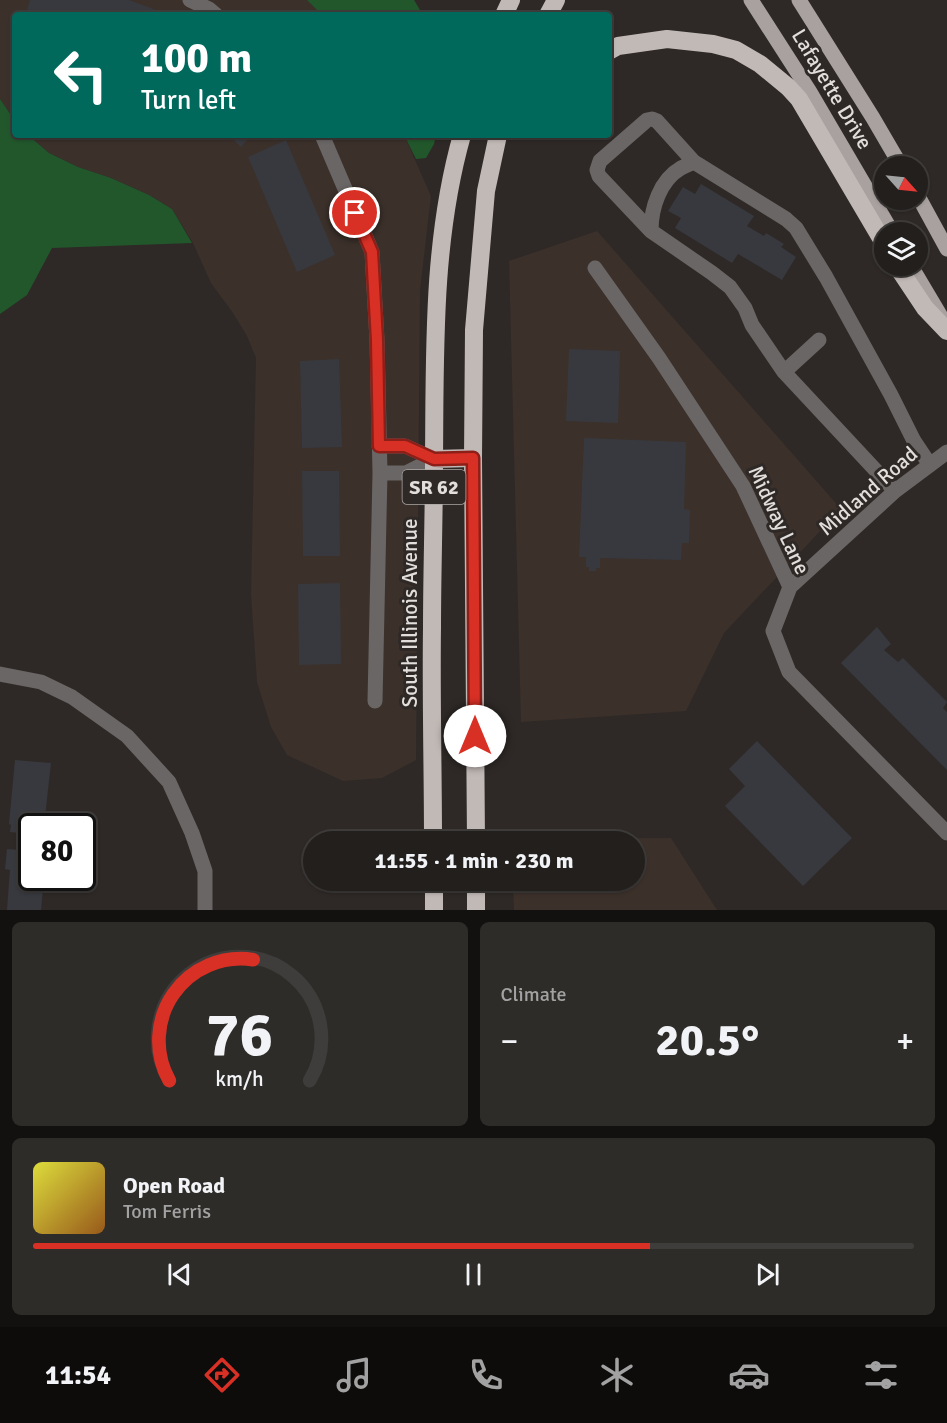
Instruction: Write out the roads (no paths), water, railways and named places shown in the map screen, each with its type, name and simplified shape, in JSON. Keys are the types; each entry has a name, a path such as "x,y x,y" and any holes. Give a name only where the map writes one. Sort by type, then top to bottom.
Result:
{"highway":[{"path":"612,49 618,46 667,39 713,44 736,50 759,64 799,99 874,226"},
{"name":"South Illinois Avenue","path":"433,831 434,353 438,270 446,212 461,138"},
{"name":"SR 62","path":"476,831 474,330 486,191 496,144"},
{"path":"904,276 925,308 947,329"},
{"path":"434,459 473,458"},
{"path":"434,891 434,910"},
{"path":"476,891 476,910"}],"main road":[{"name":"Lafayette Drive","path":"751,0 800,74 886,222"},
{"name":"Lafayette Drive","path":"799,0 895,156"},
{"path":"926,210 947,249"},
{"path":"917,276 947,329"}],"street":[{"path":"190,0 212,12"},
{"path":"895,491 784,372 752,325 746,308 730,287 651,231 599,176 597,170 600,161 648,120 657,121 694,162 786,219 796,228 826,277 914,441 930,465"},
{"path":"323,138 372,252 377,340 380,473 375,701"},
{"path":"651,231 651,219 656,199 664,184 679,169 694,162"},
{"name":"Midway Lane","path":"596,268 659,358 743,486 790,587 773,631 789,672 947,833"},
{"path":"784,372 819,340"},
{"path":"379,446 405,446 434,459"},
{"name":"Midland Road","path":"790,587 895,491 947,452"},
{"path":"380,473 406,472 434,459"},
{"path":"0,674 41,682 72,697 127,736 169,782 192,833 205,872 205,910"}]}
